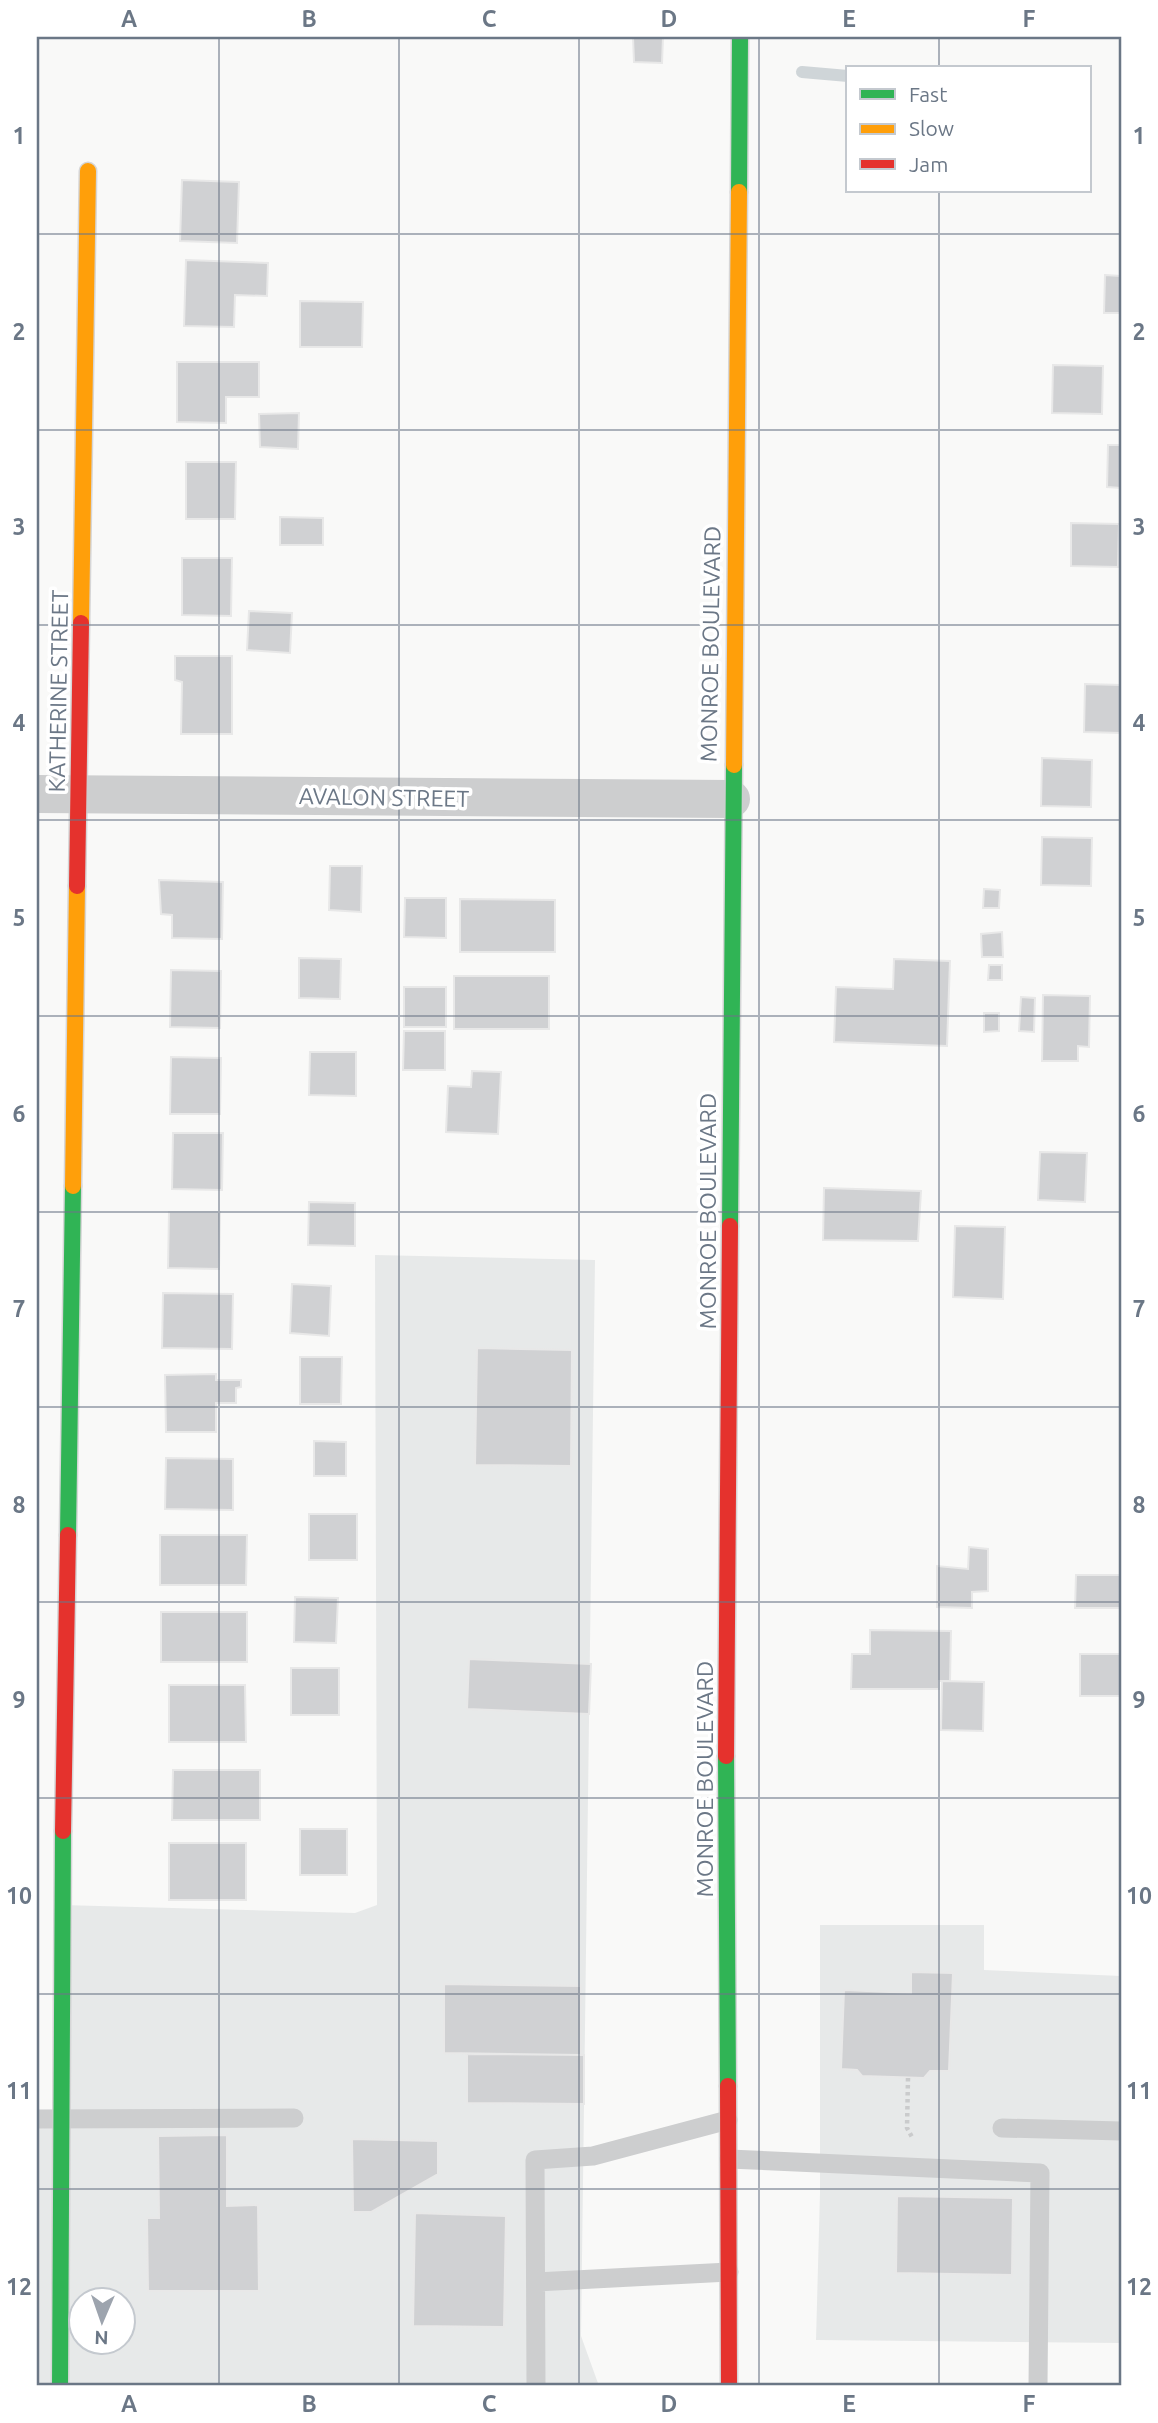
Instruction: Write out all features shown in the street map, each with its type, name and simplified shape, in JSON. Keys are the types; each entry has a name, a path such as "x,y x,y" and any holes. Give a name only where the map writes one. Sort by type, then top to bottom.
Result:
{"street":[{"name":"MONROE BOULEVARD","path":"729,2386 726,1668 731,799 740,37"},
{"name":"KATHERINE STREET","path":"60,2386 62,1891 88,171"},
{"name":"AVALON STREET","path":"37,794 731,799"}],"lane":[{"path":"37,2119 294,2118"},
{"path":"536,2386 535,2160 593,2156 728,2120"},
{"path":"1002,2128 1121,2131"},
{"path":"729,2159 1040,2173 1038,2386"},
{"path":"536,2282 729,2272"}],"shaded area":[{"path":"375,1255 595,1260 581,2336 599,2386 37,2386 37,2119 62,2119 62,1905 355,1913 377,1905"},
{"path":"820,1925 984,1925 984,1970 1121,1976 1121,2343 816,2340 820,2193"}],"building":[{"path":"633,37 663,37 662,63 634,62"},
{"path":"182,180 239,182 237,243 180,241"},
{"path":"186,260 268,263 267,296 235,295 234,327 184,326"},
{"path":"1105,275 1121,276 1121,313 1104,313"},
{"path":"300,301 363,302 362,347 300,347"},
{"path":"177,362 259,362 259,397 226,397 226,423 177,422"},
{"path":"1053,365 1103,366 1102,414 1052,413"},
{"path":"299,413 298,449 260,447 259,414"},
{"path":"1108,445 1121,445 1121,488 1107,487"},
{"path":"186,462 236,462 235,519 186,519"},
{"path":"280,517 323,518 323,545 280,545"},
{"path":"1071,523 1119,524 1118,567 1071,566"},
{"path":"182,558 232,558 231,616 182,615"},
{"path":"249,611 292,613 290,653 247,650"},
{"path":"175,656 232,656 232,734 181,734 182,682 175,680"},
{"path":"1085,684 1121,685 1121,733 1084,732"},
{"path":"1042,758 1092,760 1091,807 1041,806"},
{"path":"1042,837 1092,838 1091,886 1041,885"},
{"path":"330,866 362,866 361,912 329,910"},
{"path":"159,880 223,882 222,939 172,938 172,915 161,914"},
{"path":"984,889 1000,890 999,908 983,908"},
{"path":"405,898 446,898 446,938 404,937"},
{"path":"460,899 555,900 555,952 460,952"},
{"path":"1002,932 1003,957 982,957 981,934"},
{"path":"299,958 341,959 340,999 299,998"},
{"path":"894,959 950,961 947,1046 834,1042 836,987 893,989"},
{"path":"989,965 1002,965 1002,980 988,980"},
{"path":"171,970 221,971 220,1028 170,1027"},
{"path":"454,976 549,976 549,1029 454,1029"},
{"path":"404,987 446,987 446,1027 404,1027"},
{"path":"1043,995 1090,996 1089,1047 1078,1046 1078,1061 1042,1061"},
{"path":"1021,997 1035,998 1034,1032 1019,1031"},
{"path":"984,1013 999,1013 999,1031 984,1032"},
{"path":"404,1031 445,1031 445,1070 403,1070"},
{"path":"310,1052 356,1052 356,1096 309,1095"},
{"path":"171,1057 221,1058 220,1114 170,1114"},
{"path":"472,1071 501,1072 498,1134 446,1132 448,1086 471,1087"},
{"path":"173,1133 223,1133 222,1190 172,1189"},
{"path":"1040,1152 1087,1153 1085,1202 1038,1200"},
{"path":"824,1188 921,1191 918,1241 823,1240"},
{"path":"309,1202 355,1203 355,1246 308,1245"},
{"path":"169,1212 220,1212 219,1269 168,1268"},
{"path":"955,1226 1005,1227 1003,1299 953,1297"},
{"path":"292,1284 331,1286 329,1336 290,1333"},
{"path":"163,1293 233,1294 232,1349 162,1348"},
{"path":"477,1348 572,1350 571,1466 475,1465"},
{"path":"300,1357 342,1357 341,1404 300,1404"},
{"path":"216,1374 216,1380 241,1380 241,1387 236,1388 236,1403 216,1403 216,1432 166,1432 165,1375"},
{"path":"314,1441 346,1442 346,1476 314,1476"},
{"path":"166,1458 233,1459 233,1510 165,1509"},
{"path":"309,1514 357,1514 357,1560 309,1560"},
{"path":"160,1535 247,1535 246,1585 160,1585"},
{"path":"969,1547 988,1549 988,1591 972,1592 972,1608 937,1607 937,1566 968,1569"},
{"path":"1076,1575 1121,1575 1121,1608 1075,1608"},
{"path":"295,1597 338,1598 336,1643 294,1642"},
{"path":"161,1612 247,1612 247,1662 161,1662"},
{"path":"870,1630 951,1631 950,1681 939,1681 939,1689 851,1689 852,1654 870,1654"},
{"path":"1080,1654 1120,1654 1120,1696 1080,1696"},
{"path":"469,1659 591,1664 589,1714 467,1709"},
{"path":"291,1668 339,1668 339,1715 291,1715"},
{"path":"942,1681 984,1682 983,1731 941,1730"},
{"path":"169,1685 245,1685 246,1742 169,1742"},
{"path":"173,1770 260,1770 260,1820 172,1820"},
{"path":"300,1829 347,1829 347,1875 300,1875"},
{"path":"169,1843 246,1843 246,1900 169,1900"},
{"path":"911,1972 953,1973 949,2071 930,2071 924,2078 862,2076 857,2070 841,2069 844,1990 911,1993"},
{"path":"444,1984 581,1986 581,2055 444,2053"},
{"path":"467,2054 584,2055 584,2104 467,2103"},
{"path":"227,2135 227,2206 258,2205 259,2291 148,2291 147,2218 159,2218 158,2136"},
{"path":"352,2139 438,2141 438,2174 371,2212 353,2212"},
{"path":"897,2196 1013,2198 1012,2275 896,2273"},
{"path":"415,2213 506,2216 504,2327 413,2326"}],"waterway":[{"path":"802,72 846,76"}],"traffic: fast":[{"path":"739,192 740,37"},
{"path":"730,1226 734,765"},
{"path":"68,1535 73,1186"},
{"path":"726,1756 728,2086"},
{"path":"60,2386 63,1831"}],"traffic: slow":[{"path":"81,623 88,171"},
{"path":"734,765 739,192"},
{"path":"73,1186 77,886"}],"traffic: jam":[{"path":"77,886 81,623"},
{"path":"726,1756 730,1226"},
{"path":"63,1831 68,1535"},
{"path":"728,2086 729,2386"}]}
